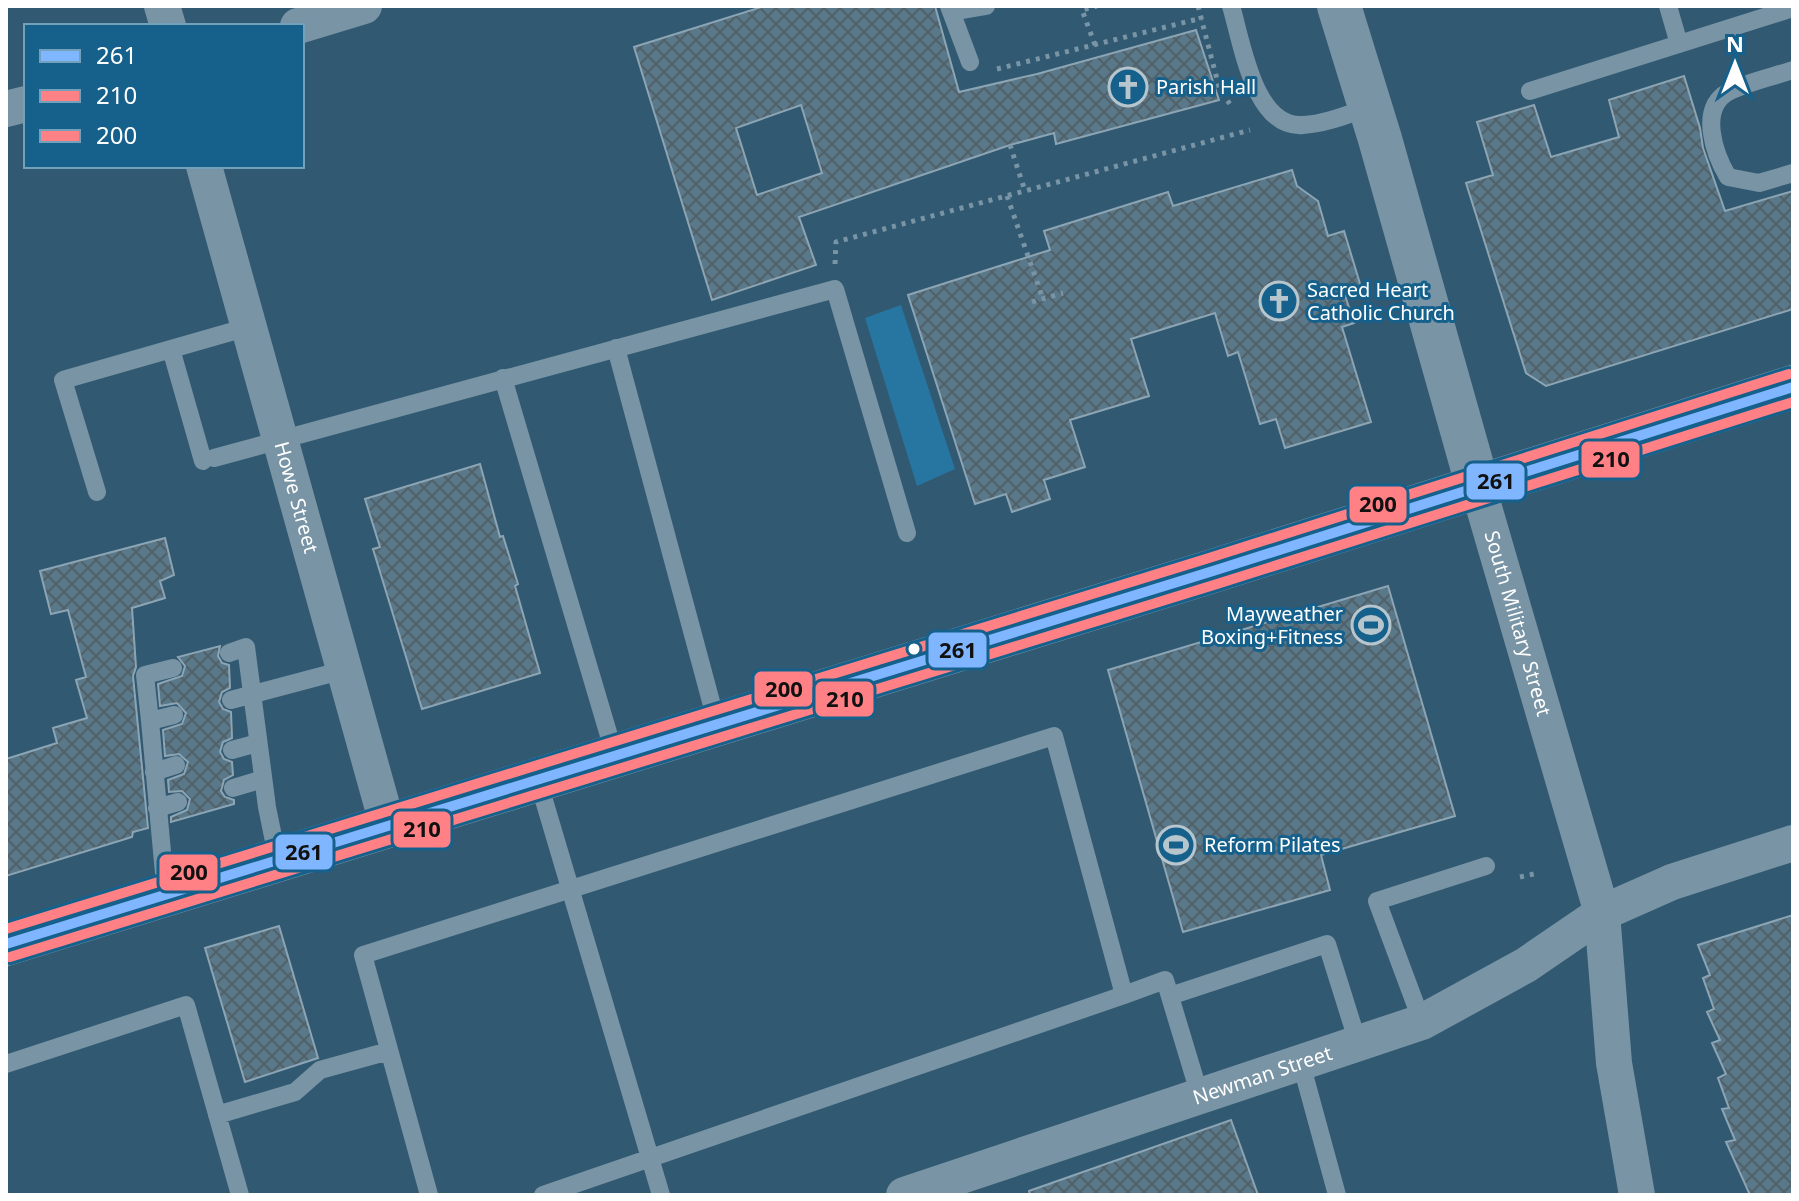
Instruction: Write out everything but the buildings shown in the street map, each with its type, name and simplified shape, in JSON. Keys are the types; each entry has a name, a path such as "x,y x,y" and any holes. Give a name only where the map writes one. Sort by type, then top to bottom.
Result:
{"main road":[{"path":"6,944 1793,387"}],"street":[{"path":"304,24 364,6"},
{"name":"South Military Street","path":"1339,6 1602,913 1614,1063 1637,1195"},
{"name":"Howe Street","path":"205,168 388,827"},
{"name":"Newman Street","path":"904,1195 1422,1022 1526,965 1602,913 1672,882 1793,843"},
{"name":"South Military Street","path":"1611,1195 1614,1063"}],"lane":[{"path":"970,62 950,9 986,6"},
{"path":"1231,6 1251,76 1266,108 1278,120 1306,125 1370,107"},
{"path":"1671,7 1679,44"},
{"path":"1530,91 1793,8"},
{"path":"1793,70 1726,93 1716,104 1711,118 1720,164 1728,177 1759,183 1793,173"},
{"path":"171,349 208,459 835,289 907,533"},
{"path":"97,492 63,380 248,327"},
{"path":"616,348 717,724"},
{"path":"503,378 615,756"},
{"path":"229,653 246,647 263,779 278,861"},
{"path":"166,895 145,675 173,668"},
{"path":"231,700 344,670"},
{"path":"150,721 174,715"},
{"path":"429,1195 363,955 1054,736 1124,995"},
{"path":"232,750 258,743"},
{"path":"154,772 176,765"},
{"path":"233,788 263,779"},
{"path":"538,780 661,1195"},
{"path":"157,808 178,802"},
{"path":"1422,1022 1377,901 1486,866"},
{"path":"1170,996 1327,944 1358,1043"},
{"path":"543,1195 1165,980 1200,1096"},
{"path":"6,1064 186,1005 240,1195"},
{"path":"217,1115 295,1092 320,1070 389,1051"},
{"path":"1301,1063 1337,1195"}],"path":[{"path":"1095,45 1082,10 1097,6"},
{"path":"993,70 1202,18"},
{"path":"835,289 836,242 1250,130"},
{"path":"1010,145 1025,191"},
{"path":"1007,196 1043,299"},
{"path":"1032,302 1063,293"},
{"path":"1520,877 1534,874"}],"shaded area":[{"path":"901,305 955,469 917,486 865,318"}],"transit line":[{"name":"200","path":"6,929 1209,558 1789,374"},
{"name":"261","path":"6,944 1213,571 1793,387"},
{"name":"210","path":"10,957 1217,584 1793,402"}],"place":[{"name":"Parish Hall","path":"1128,87"},
{"name":"Sacred Heart Catholic Church","path":"1279,301"},
{"name":"Mayweather Boxing+Fitness","path":"1371,625"},
{"name":"Reform Pilates","path":"1176,845"}]}
